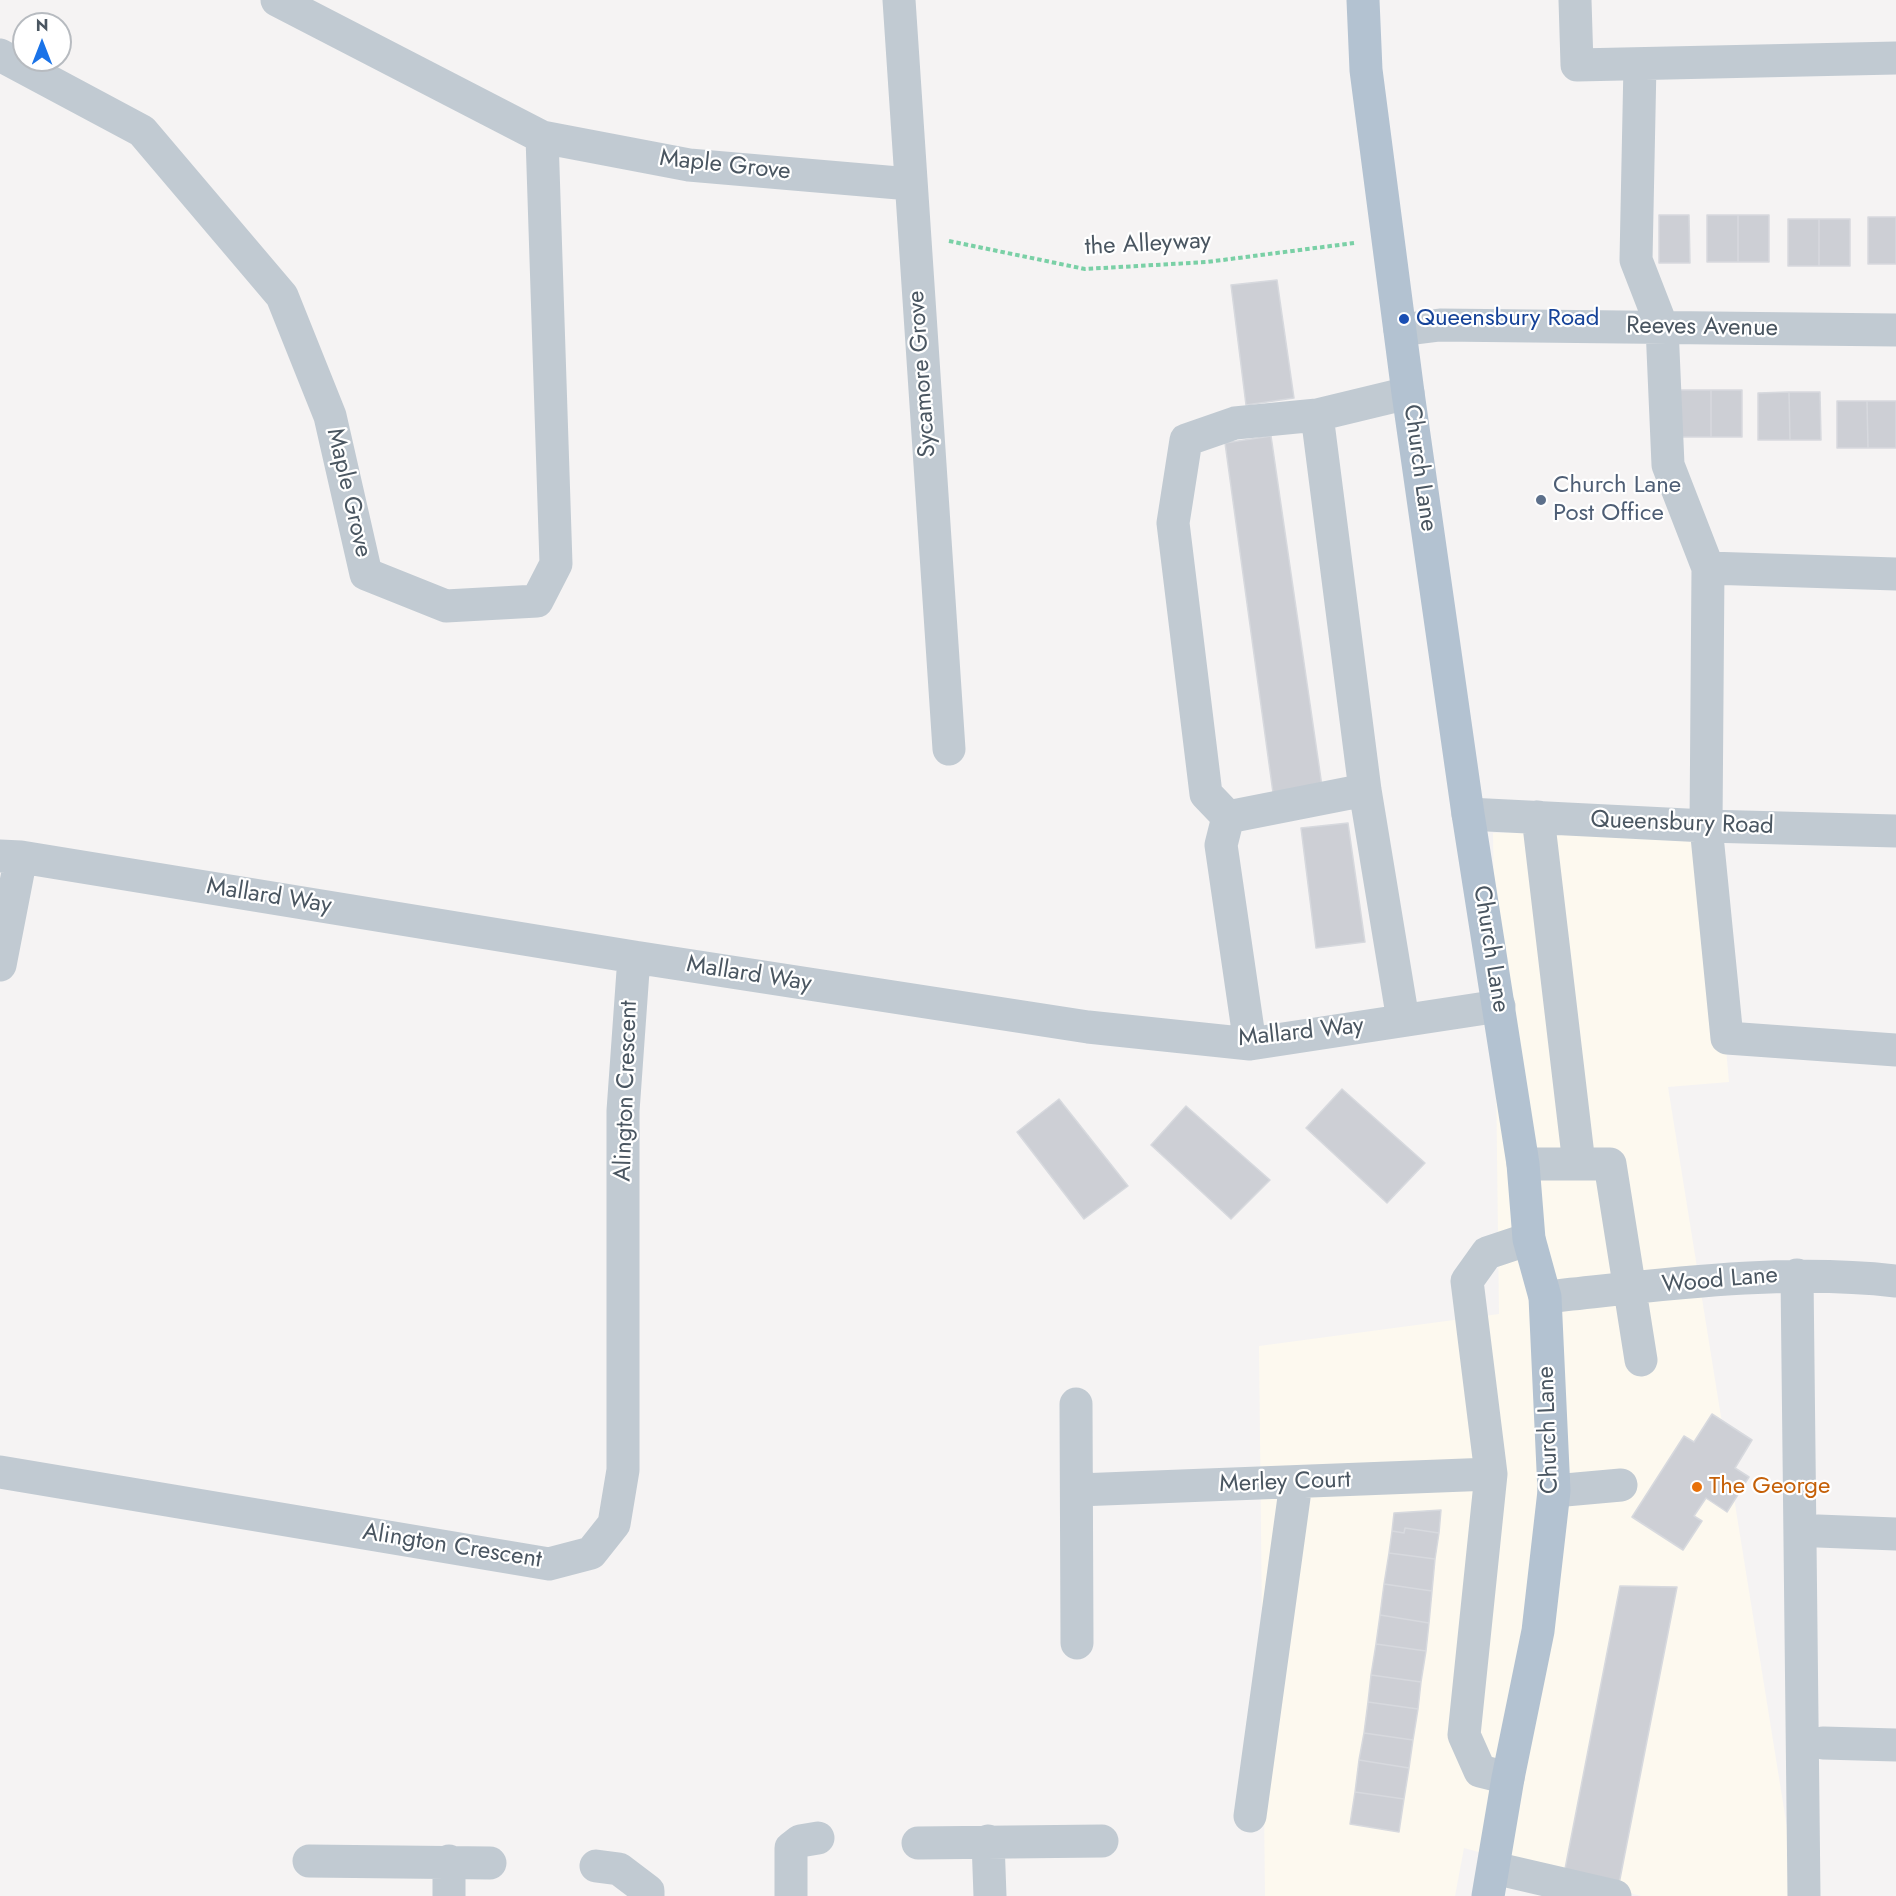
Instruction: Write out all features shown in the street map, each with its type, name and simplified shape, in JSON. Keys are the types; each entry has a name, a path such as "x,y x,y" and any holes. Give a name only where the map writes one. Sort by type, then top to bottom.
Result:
{"main road":[{"name":"Church Lane","path":"1362,0 1366,70 1408,393 1468,814 1523,1164 1529,1239 1545,1297 1554,1491 1538,1631 1508,1778 1491,1882"}],"street":[{"name":"Maple Grove","path":"278,0 542,137 689,165 910,183"},
{"name":"Sycamore Grove","path":"899,0 949,748"},
{"path":"1575,0 1577,65 1896,58"},
{"name":"Maple Grove","path":"0,55 142,130 282,296 330,416 366,574 446,606 537,601 556,564 542,137"},
{"path":"1640,64 1636,260 1662,327 1668,465 1708,568 1706,826 1726,1038 1896,1050"},
{"name":"Reeves Avenue","path":"1400,330 1440,325 1896,330"},
{"path":"1228,817 1206,794 1173,523 1186,440 1235,423 1317,416 1408,393"},
{"path":"1317,416 1365,790 1403,1020"},
{"path":"1708,568 1896,574"},
{"path":"1228,817 1365,790"},
{"name":"Queensbury Road","path":"1468,814 1706,826 1896,831"},
{"path":"1228,817 1221,845 1250,1044"},
{"path":"1538,817 1579,1164"},
{"path":"0,965 11,856"},
{"name":"Mallard Way","path":"11,856 634,957 1088,1027 1250,1044 1499,1006"},
{"name":"Alington Crescent","path":"0,1472 549,1564 591,1553 614,1524 623,1470 623,1111 634,957"},
{"path":"1523,1164 1610,1164 1641,1360"},
{"path":"1508,1778 1480,1771 1464,1735 1491,1474 1467,1281 1487,1253 1529,1239"},
{"path":"1797,1275 1804,1896"},
{"name":"Wood Lane","path":"1545,1297 1797,1275 1846,1275 1896,1281"},
{"path":"1076,1404 1077,1644"},
{"path":"1816,1598 1818,1429"},
{"name":"Merley Court","path":"1078,1490 1491,1474"},
{"path":"1250,1816 1296,1483"},
{"path":"1554,1491 1621,1485"},
{"path":"1818,1532 1896,1534"},
{"path":"1821,1686 1825,1801"},
{"path":"1823,1743 1896,1745"},
{"path":"791,1896 791,1848 800,1841 818,1838"},
{"path":"988,1841 990,1896"},
{"path":"918,1843 1102,1841"},
{"path":"309,1861 490,1863"},
{"path":"449,1861 449,1896"},
{"path":"596,1866 619,1869 648,1891 648,1896"},
{"path":"1491,1882 1603,1895"}],"path":[{"name":"the Alleyway","path":"913,234 1085,269 1207,262 1387,238"}],"shaded area":[{"path":"1706,826 1729,1082 1668,1087 1798,1896 1641,1896 1464,1848 1455,1896 1265,1896 1259,1346 1499,1314 1493,833"}],"building":[{"path":"1659,215 1689,215 1690,263 1659,263"},
{"path":"1707,215 1738,215 1738,262 1707,262"},
{"path":"1738,215 1769,215 1769,262 1738,262"},
{"path":"1868,217 1896,217 1896,264 1868,264"},
{"path":"1788,219 1819,219 1819,266 1788,266"},
{"path":"1819,219 1850,219 1850,266 1819,266"},
{"path":"1277,280 1294,398 1246,405 1231,285"},
{"path":"1680,390 1711,390 1711,437 1680,437"},
{"path":"1711,390 1742,390 1742,437 1711,437"},
{"path":"1789,392 1790,440 1758,440 1758,393"},
{"path":"1789,392 1820,392 1821,440 1790,440"},
{"path":"1837,401 1867,401 1868,448 1837,448"},
{"path":"1867,401 1896,401 1896,448 1868,448"},
{"path":"1271,436 1323,793 1274,800 1225,443"},
{"path":"1348,823 1365,942 1316,948 1301,828"},
{"path":"1342,1089 1425,1163 1387,1203 1306,1128"},
{"path":"1059,1099 1128,1186 1084,1219 1017,1132"},
{"path":"1186,1106 1270,1180 1231,1219 1151,1145"},
{"name":"The George","path":"1712,1414 1752,1440 1735,1468 1749,1477 1727,1512 1706,1498 1694,1516 1702,1521 1683,1550 1632,1517 1684,1436 1694,1442"},
{"path":"1441,1510 1439,1533 1405,1528 1404,1533 1392,1531 1394,1513"},
{"path":"1405,1528 1439,1533 1435,1559 1389,1553 1392,1531 1404,1533"},
{"path":"1389,1553 1435,1559 1432,1591 1384,1584"},
{"path":"1384,1584 1432,1591 1429,1623 1380,1615"},
{"path":"1620,1586 1677,1587 1618,1889 1565,1869"},
{"path":"1380,1615 1429,1623 1426,1651 1376,1644"},
{"path":"1376,1644 1426,1651 1421,1682 1371,1675"},
{"path":"1371,1675 1421,1682 1418,1709 1368,1702"},
{"path":"1368,1702 1418,1709 1413,1740 1364,1733"},
{"path":"1364,1733 1413,1740 1409,1768 1359,1760"},
{"path":"1359,1760 1409,1768 1404,1799 1355,1792"},
{"path":"1355,1792 1404,1799 1399,1832 1350,1824"}],"place":[{"name":"Queensbury Road","path":"1404,319"},
{"name":"Church Lane Post Office","path":"1541,500"},
{"name":"The George","path":"1697,1487"}]}
